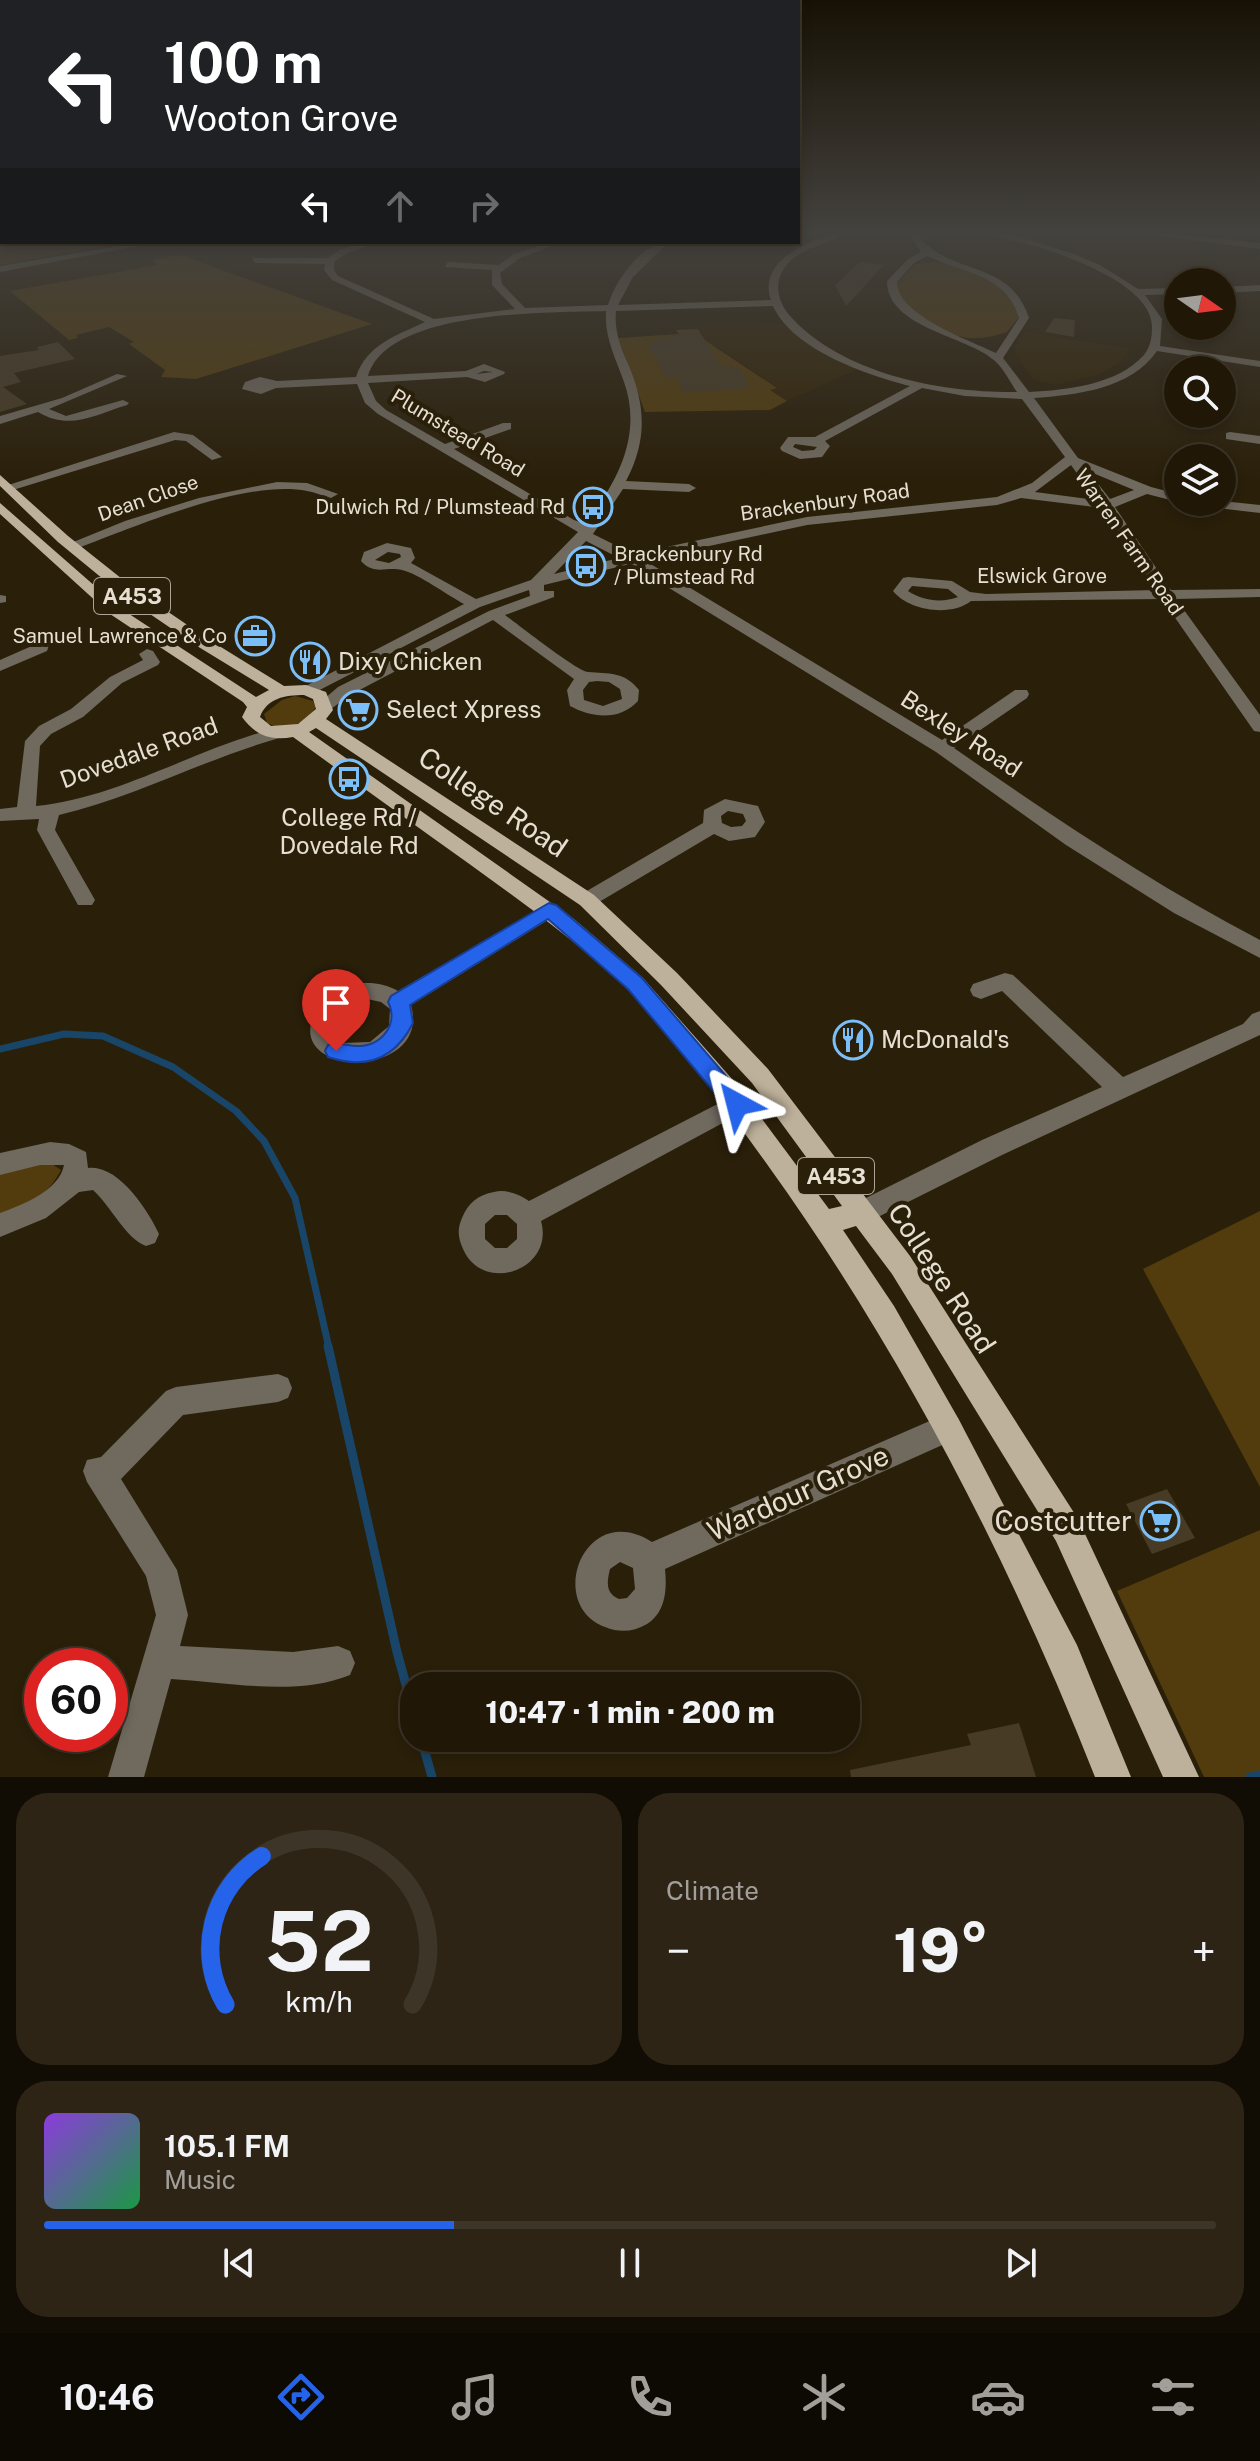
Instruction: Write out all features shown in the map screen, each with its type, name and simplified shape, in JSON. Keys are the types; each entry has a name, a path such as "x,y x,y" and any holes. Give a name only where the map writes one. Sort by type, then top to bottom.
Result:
{"main road":[{"name":"A453","path":"4,483 138,602 277,687 278,692"},
{"name":"A453","path":"3,513 115,611 249,698 253,712"},
{"path":"306,690 320,696 304,723 259,728 253,712 278,692 306,690"},
{"name":"A453","path":"304,723 549,910 635,984 737,1104 824,1223 884,1316 948,1428 1065,1657 1113,1777"},
{"name":"College Road","path":"304,723 587,900 669,979 760,1076 901,1265 1067,1530 1181,1777"},
{"path":"824,1223 863,1212"}],"street":[{"path":"419,316 433,322"},
{"name":"Plumstead Road","path":"482,316 433,322 378,349 367,361 361,380 371,403 443,449 586,531 588,537 634,560"},
{"name":"Brackenbury Road","path":"304,723 344,691 537,591 586,531 619,485 631,455 638,422 632,389 608,323 609,316"},
{"path":"784,316 820,346 866,367 920,385 994,394 1071,391 1110,381 1146,358 1155,348 1159,333 1155,316"},
{"name":"Warren Farm Road","path":"914,316 998,358 1107,505 1260,727"},
{"path":"998,358 1024,316"},
{"path":"966,341 1011,335"},
{"path":"1155,348 1260,364"},
{"path":"274,385 469,374"},
{"path":"0,420 121,376"},
{"path":"817,441 920,385"},
{"path":"40,408 58,419 67,420 118,408"},
{"path":"443,449 507,426"},
{"path":"4,483 169,430 189,438 216,457"},
{"path":"1230,436 1260,440"},
{"path":"1070,459 1164,494"},
{"name":"Brackenbury Road","path":"306,690 475,604 537,591 682,546 807,521 997,501 1024,495 1044,484 1070,459"},
{"name":"Dean Close","path":"73,545 206,497 300,485 320,487 331,494"},
{"path":"619,485 689,488"},
{"path":"1107,505 1146,490"},
{"name":"Brackenbury Road","path":"1024,495 1107,505"},
{"path":"1236,506 1260,509"},
{"name":"Bexley Road","path":"634,560 942,748 1073,840 1181,908 1260,950"},
{"path":"402,564 475,604"},
{"name":"Elswick Grove","path":"966,596 1015,598 1260,593"},
{"path":"494,614 583,678"},
{"path":"0,666 47,646"},
{"path":"26,813 31,745 45,730 77,713 116,680 155,661"},
{"path":"942,748 1021,694"},
{"name":"Dovedale Road","path":"245,740 253,712"},
{"name":"Dovedale Road","path":"0,815 50,811 106,794 245,740 304,723"},
{"path":"50,811 46,830 85,900"},
{"path":"587,900 713,826"},
{"path":"398,1002 549,910"},
{"path":"981,990 1005,981 1121,1090"},
{"path":"863,1212 991,1148 1251,1030 1260,1020"},
{"path":"528,1215 737,1104"},
{"path":"0,1164 54,1152 64,1153 77,1160 72,1181"},
{"path":"0,1225 45,1204 72,1181 98,1178 117,1195 146,1234"},
{"path":"126,1777 172,1615 161,1570 101,1474 176,1401 278,1388"},
{"name":"Wardour Grove","path":"648,1560 948,1428"},
{"path":"158,1661 293,1669 338,1663"}],"shaded area":[{"path":"40,316 350,316 372,324 196,379 161,377 165,370 129,344 134,342 109,327 76,335 78,338 69,340"},
{"path":"919,316 1019,317 1007,332 978,338 959,336"},
{"path":"783,324 816,347 858,369 787,401 769,390 776,387 719,348 676,330"},
{"path":"1025,331 1131,349 1119,363 1100,374 1055,385 1032,379 1016,355 1015,347"},
{"path":"679,334 681,338 700,337 777,388 770,390 787,401 770,410 645,412 618,338"},
{"path":"295,696 313,701 316,707 307,718 288,727 267,723 264,714 282,700"},
{"path":"49,1162 61,1170 50,1186 27,1206 0,1215 0,1172"},
{"path":"1260,1211 1260,1487 1143,1269"},
{"path":"1260,1530 1260,1777 1204,1777 1117,1591"}],"building":[{"path":"1054,318 1075,320 1074,337 1045,332"},
{"path":"698,329 720,365 739,368 750,388 684,393 676,377 665,377 648,344 659,344 656,338 680,336 676,330"},
{"path":"58,342 75,359 14,373 21,382 3,387 27,404 0,412 0,356 39,350 37,347"},
{"name":"Select Xpress","path":"364,692 379,704 355,716 342,705"},
{"name":"Costcutter","path":"1167,1489 1195,1538 1152,1554 1126,1504"},
{"path":"1019,1723 1036,1777 851,1777 850,1770 971,1745 967,1734"}],"waterway":[{"path":"0,1049 64,1034 103,1036 173,1067 236,1111 264,1141 295,1198 329,1348"},
{"path":"328,1346 402,1672"},
{"path":"425,1752 432,1777"},
{"path":"1250,1777 1260,1775"}],"place":[{"name":"Dulwich Rd / Plumstead Rd","path":"593,507"},
{"name":"Brackenbury Rd / Plumstead Rd","path":"586,566"},
{"name":"Samuel Lawrence & Co","path":"255,636"},
{"name":"Dixy Chicken","path":"310,662"},
{"name":"Select Xpress","path":"358,710"},
{"name":"College Rd / Dovedale Rd","path":"349,779"},
{"name":"McDonald's","path":"853,1040"},
{"name":"Costcutter","path":"1160,1521"}],"route":[{"path":"336,1051 362,1055 389,1044 403,1023 403,1011 398,1002 549,910 635,984 737,1104"}]}
